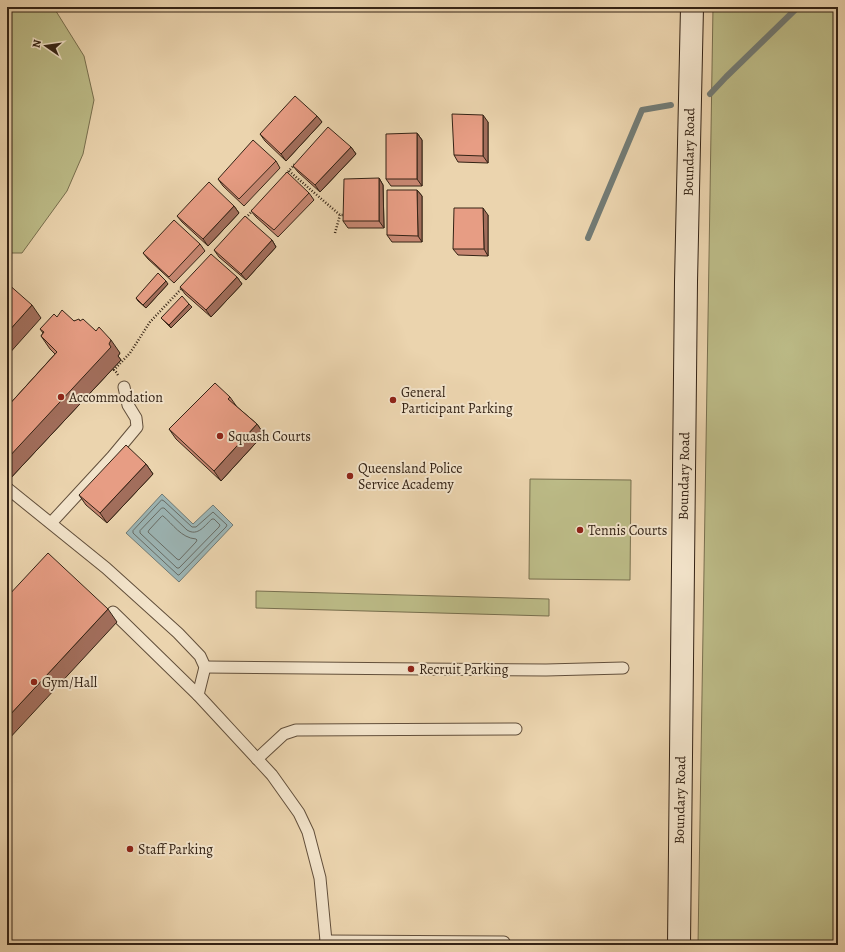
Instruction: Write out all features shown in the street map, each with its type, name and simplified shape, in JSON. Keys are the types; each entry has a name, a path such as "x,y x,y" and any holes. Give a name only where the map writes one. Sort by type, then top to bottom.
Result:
{"street":[{"name":"Boundary Road","path":"679,945 686,274 692,7"}],"lane":[{"path":"50,523 112,457 137,426 136,418 128,406 124,387"},
{"path":"7,488 106,568 178,633 200,656 205,667 198,695"},
{"path":"113,612 198,695 272,776 300,813 308,832 320,878 325,943 504,942"},
{"path":"205,667 546,670 624,668"},
{"path":"257,759 284,734 296,730 516,729"}],"path":[{"path":"284,176 300,159"},
{"path":"289,171 340,215 348,215"},
{"path":"241,223 257,206"},
{"path":"335,233 340,215"},
{"path":"114,370 130,353 150,322 188,281"}],"shaded area":[{"path":"7,7 54,8 84,56 94,100 83,154 67,191 22,253 7,253"},
{"path":"713,7 838,7 838,945 698,945"},
{"name":"Tennis Courts","path":"530,479 631,480 630,580 529,579"},
{"path":"256,591 549,599 549,616 256,608"}],"water":[{"path":"162,494 193,524 213,505 233,525 179,582 126,533"}],"building":[{"path":"295,96 317,116 281,154 260,134"},
{"path":"452,114 483,115 483,156 454,155"},
{"path":"328,127 351,147 315,185 293,166"},
{"path":"417,133 417,179 386,179 386,134"},
{"path":"253,140 276,161 239,199 218,179"},
{"path":"287,172 309,193 274,230 251,211"},
{"path":"379,178 379,221 343,221 344,179"},
{"path":"209,182 234,206 203,239 177,216"},
{"path":"387,190 417,190 418,236 387,235"},
{"path":"454,208 483,208 484,249 453,249"},
{"path":"245,216 272,240 241,274 214,250"},
{"path":"174,220 200,244 169,277 143,253"},
{"path":"211,254 237,277 206,310 180,287"},
{"path":"158,273 166,281 143,305 136,298"},
{"path":"7,283 32,305 7,333"},
{"path":"182,296 189,304 169,325 161,318"},
{"path":"62,310 74,321 79,319 80,321 83,319 96,331 99,327 111,340 109,344 111,347 7,459 7,407 57,352 41,336 44,332 40,329 54,314 57,317"},
{"name":"Squash Courts","path":"215,383 230,397 228,399 257,424 214,471 169,429"},
{"path":"126,445 146,464 100,513 79,495"},
{"name":"Gym/Hall","path":"48,553 108,609 7,718 7,597"}],"waterway":[{"path":"710,94 798,7"},
{"path":"588,238 642,110 671,105"}],"place":[{"name":"Accommodation","path":"61,397"},
{"name":"General Participant Parking","path":"393,400"},
{"name":"Squash Courts","path":"220,436"},
{"name":"Queensland Police Service Academy","path":"350,476"},
{"name":"Tennis Courts","path":"580,530"},
{"name":"Recruit Parking","path":"411,669"},
{"name":"Gym/Hall","path":"34,682"},
{"name":"Staff Parking","path":"130,849"}]}
